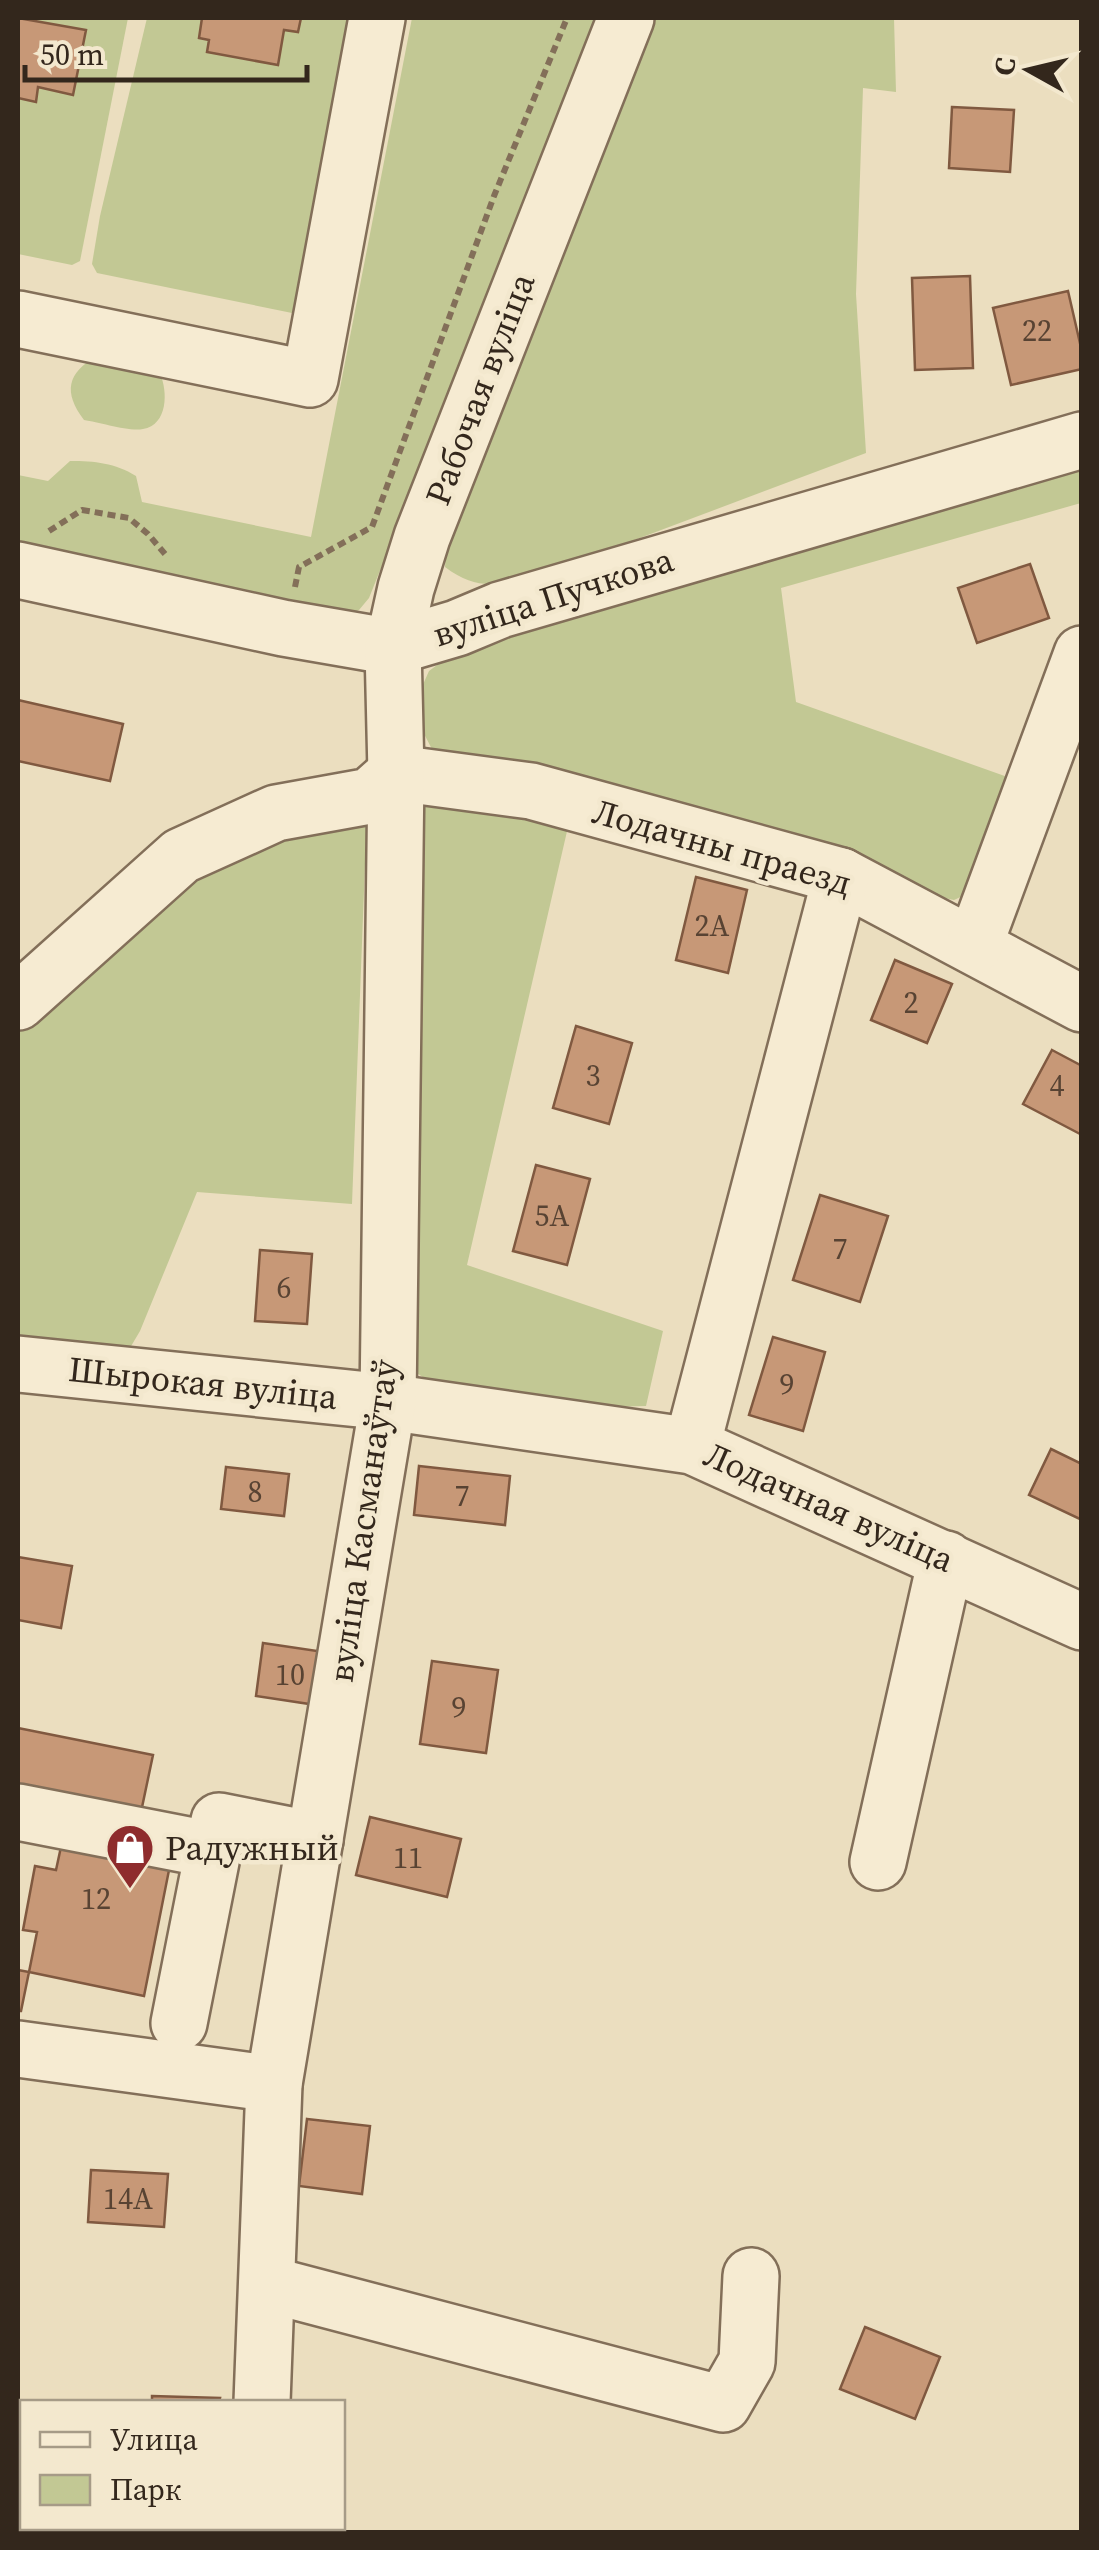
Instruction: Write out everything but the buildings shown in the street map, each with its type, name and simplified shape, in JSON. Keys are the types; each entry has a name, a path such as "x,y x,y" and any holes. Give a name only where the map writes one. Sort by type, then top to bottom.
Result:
{"street":[{"path":"18,319 310,379 377,18"},
{"name":"Рабочая вуліца","path":"396,773 393,648 406,588 422,537 626,18"},
{"name":"вуліца Пучкова","path":"28,553 282,628 393,648 500,610 1082,440"},
{"path":"974,946 1082,654"},
{"path":"18,1002 181,856 276,813 370,796 396,773"},
{"name":"Лодачны праезд","path":"396,773 531,791 840,876 1082,1004"},
{"name":"вуліца Касманаўтаў","path":"262,2400 274,2084 388,1402 396,773"},
{"path":"692,1446 840,876"},
{"name":"Шырокая вуліца","path":"18,1364 388,1402"},
{"name":"Лодачная вуліца","path":"388,1402 692,1446 1082,1622"},
{"path":"878,1862 946,1559"},
{"path":"18,1812 213,1850"},
{"path":"180,2023 219,1821 315,1840"},
{"path":"18,2049 274,2084"},
{"path":"267,2284 723,2404 747,2362 751,2276"}],"path":[{"path":"28,553 82,510 129,518 171,561"}],"green space":[{"path":"18,18 128,18 80,261 72,265 18,254"},
{"path":"147,18 355,18 292,313 97,273 92,264"},
{"path":"412,18 601,18 369,598 359,610 342,618 18,546 18,475 48,481 70,461 104,464 136,476 142,502 311,537"},
{"path":"651,18 894,18 896,92 863,88 856,294 866,453 536,577 489,584 468,580 445,567 447,538"},
{"path":"97,356 160,374 165,398 157,421 137,430 84,420 73,401 71,384 79,369"},
{"path":"1081,462 1081,503 781,588 796,702 1019,781 980,888 954,900 434,753 421,728 417,698 429,671 456,651"},
{"path":"427,794 568,827 467,1265 663,1331 646,1406 604,1407 446,1392 412,1370 420,808"},
{"path":"367,812 352,1204 197,1192 140,1331 127,1353 18,1346 18,1019 190,862"}],"place":[{"name":"Радужный","path":"130,1890"}]}
